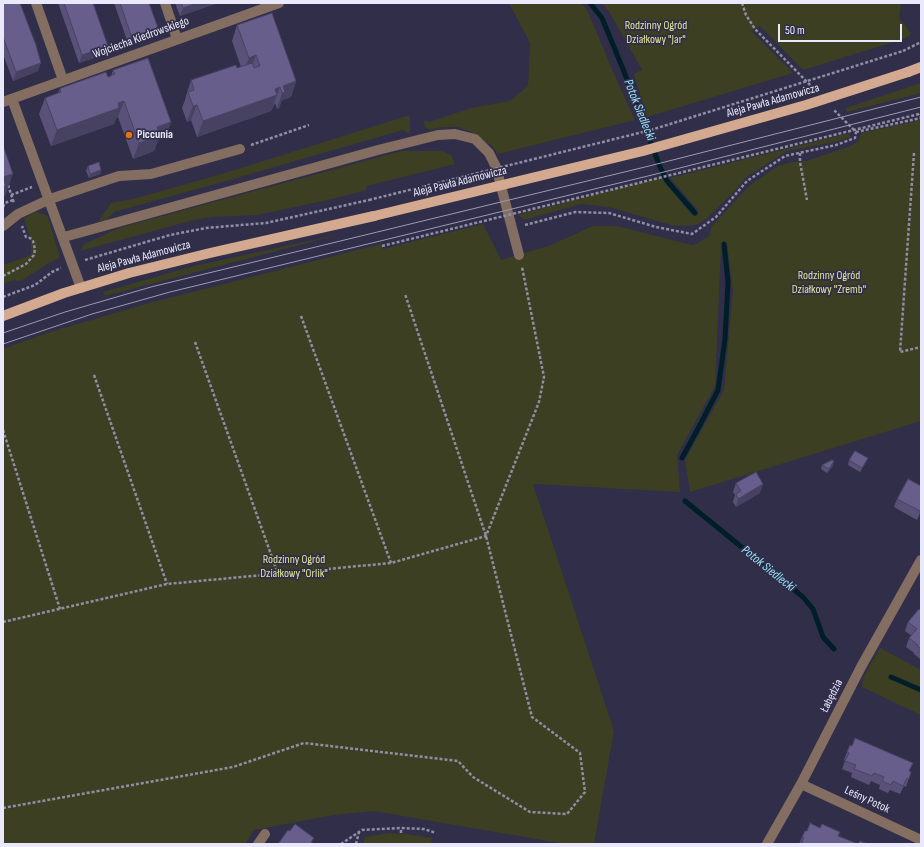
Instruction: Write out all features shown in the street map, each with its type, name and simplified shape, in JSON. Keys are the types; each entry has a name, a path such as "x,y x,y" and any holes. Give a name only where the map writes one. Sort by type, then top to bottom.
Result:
{"main road":[{"name":"Aleja Pawła Adamowicza","path":"3,316 81,288 174,261 374,216 643,151 806,105 921,68"}],"street":[{"path":"36,3 63,80"},
{"path":"165,3 177,39"},
{"name":"Wojciecha Kiedrowskiego","path":"81,288 50,199 8,100 279,3"},
{"path":"64,237 378,150 438,135 455,134 475,140 489,153 496,167 519,255"},
{"path":"3,226 18,214 50,199 119,176 151,174 240,149"},
{"name":"Łabędzia","path":"767,844 801,784 861,667 921,560"},
{"name":"Leśny Potok","path":"801,784 921,840"},
{"path":"258,844 265,834"}],"path":[{"path":"742,3 746,15 755,29 819,94"},
{"path":"3,297 35,284 52,272 72,263 170,235 206,228 266,223 369,200 650,130 903,52 921,42"},
{"path":"829,105 856,132"},
{"path":"382,246 920,114 921,118 856,132"},
{"path":"240,149 309,124"},
{"path":"513,228 575,212 609,213 656,227 692,234 716,217 746,181 785,156 836,145 855,138 856,132"},
{"path":"800,153 800,162 807,200"},
{"path":"914,153 900,352 921,347"},
{"path":"3,207 5,203 13,200 7,183"},
{"path":"12,195 28,189"},
{"path":"3,276 26,264 34,255 35,249 33,242 30,238 26,237"},
{"path":"486,536 539,402 544,377 519,255"},
{"path":"3,808 233,768 304,743 458,761 473,777 530,812 567,814 585,792 580,753 532,717 486,536 405,294"},
{"path":"301,316 391,563"},
{"path":"195,342 278,574"},
{"path":"94,375 167,584"},
{"path":"3,430 60,609"},
{"path":"3,622 167,584 391,563 486,536"},
{"path":"401,828 401,833"},
{"path":"341,844 362,830 401,828 424,830 436,833"},
{"path":"356,844 359,832"}],"green space":[{"path":"509,3 581,3 587,10 635,120 498,154 492,146 471,132 459,127 443,127 430,130 425,127 424,120 429,122 471,108 510,101 528,86 530,43"},
{"name":"Rodzinny Ogród Działkowy \"Jar\"","path":"602,3 901,3 899,18 911,33 909,36 900,40 803,70 760,26 751,31 793,73 647,117 634,74 642,70 610,13"},
{"path":"921,83 921,93 847,112 846,108"},
{"path":"410,115 410,134 403,130 114,212 106,220 98,222 111,203 133,199 225,173"},
{"name":"Rodzinny Ogród Działkowy \"Orlik\"","path":"921,120 921,421 690,492 685,460 724,390 733,290 727,243 721,247 715,386 677,455 680,492 533,484 614,731 594,844 565,844 374,811 334,815 254,830 245,844 3,844 3,349 47,333 149,303 381,244 383,249 483,224 501,260 551,245 593,226 617,226 692,245 709,236 712,226 750,185 778,166 792,162 806,161 851,146 857,142 861,133"},
{"path":"850,133 850,137 835,142 787,151 745,178 735,191 706,219 698,224 687,226 671,225 609,207 581,204 524,220 518,215 661,177 692,215 698,210 670,178"},
{"path":"402,151 442,151 451,155 455,164 366,186 367,190 328,200 257,215 213,217 194,220 80,251 84,244 122,227"},
{"path":"35,212 44,214 48,217 60,258 49,263 24,279 19,281 14,280 3,284 3,265 31,255 31,238 24,218"},
{"path":"345,233 105,296 103,292 190,267"},
{"path":"880,648 921,670 921,715 862,687 863,678"},
{"path":"389,833 432,838 431,844 363,844 365,837"}],"building":[{"path":"3,3 20,3 36,45 41,63 16,72 3,37"},
{"path":"64,3 93,3 108,46 82,55"},
{"path":"120,3 149,3 158,28 132,38"},
{"path":"181,3 197,3 183,8"},
{"path":"272,13 296,81 283,86 285,92 282,93 280,87 275,89 277,95 203,121 197,105 193,106 188,92 194,90 191,80 236,65 237,68 252,63 254,68 260,66 256,55 249,58 237,25"},
{"path":"148,58 171,122 157,127 160,135 139,143 124,101 118,103 119,108 57,130 45,98 61,92 61,88 106,72 108,77 115,74 113,70"},
{"path":"3,145 13,174 3,177"},
{"path":"99,162 101,170 90,174 88,166"},
{"path":"3,178 6,186 3,187"},
{"path":"855,451 868,458 862,468 849,460"},
{"path":"832,460 834,461 829,469 822,465"},
{"path":"756,472 763,484 738,499 736,494 741,491 736,483"},
{"path":"908,479 921,486 920,511 897,499"},
{"path":"919,609 921,611 921,649 909,638 917,629 908,622"},
{"path":"855,738 913,763 909,771 911,772 909,779 907,778 903,786 893,781 891,785 882,781 884,777 874,773 872,776 854,769 856,765 845,761 849,753 847,752 850,745 852,746"},
{"path":"810,823 820,828 822,824 840,832 838,836 858,844 801,844 804,838 802,837 805,831 807,831"},
{"path":"295,824 314,838 311,842 314,844 278,844 288,830 290,831"},
{"path":"860,841 868,844 858,844"}],"waterway":[{"name":"Potok Siedlecki","path":"590,3 602,18 660,167 667,181 695,213"},
{"name":"Potok Siedlecki","path":"682,458 718,390 725,339 728,282 724,244"},
{"name":"Potok Siedlecki","path":"685,501 803,597 813,609 823,637 834,649"},
{"name":"Potok Siedlecki","path":"891,677 921,690"}],"tram line":[{"path":"3,333 65,312 151,287 649,166 921,97"},
{"path":"3,344 92,314 170,292 652,175 921,107"}],"place":[{"name":"Piccunia","path":"129,135"}],"park label":[{"name":"Rodzinny Ogród Działkowy \"Zremb\"","path":"829,283"}]}
